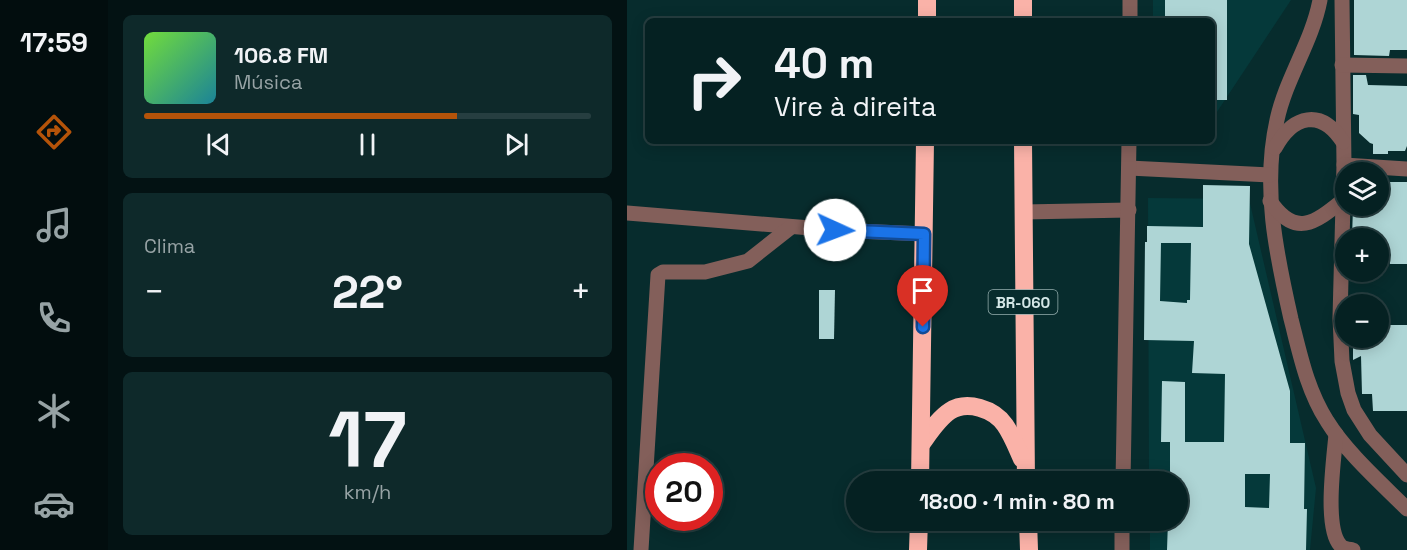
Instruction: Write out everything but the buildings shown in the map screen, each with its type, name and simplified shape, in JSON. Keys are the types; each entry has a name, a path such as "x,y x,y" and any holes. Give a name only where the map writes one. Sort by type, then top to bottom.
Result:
{"highway":[{"path":"927,0 927,18"},
{"path":"1023,0 1023,18"},
{"path":"921,471 925,144"},
{"name":"BR-060","path":"1023,144 1025,471"},
{"path":"922,443 950,411 961,406 981,408 997,416 1005,424 1025,471"},
{"path":"918,550 919,531"},
{"path":"1028,531 1029,550"}],"street":[{"path":"1130,0 1130,18"},
{"path":"1320,0 1311,31 1276,120 1270,175 1270,201 1276,247 1299,351 1311,393 1336,434 1407,509"},
{"path":"1342,0 1344,162"},
{"path":"1342,65 1407,66"},
{"path":"1272,153 1286,131 1301,121 1311,120 1327,125 1336,131 1343,142"},
{"path":"1123,471 1129,144"},
{"path":"1129,168 1270,175"},
{"path":"1389,168 1407,169"},
{"path":"1270,201 1284,216 1307,225 1318,220 1335,207"},
{"path":"1023,212 1129,210"},
{"path":"627,213 791,227 924,234"},
{"path":"1342,216 1340,318 1342,361 1348,393 1354,410 1370,435 1407,474"},
{"path":"641,550 658,274 705,272 748,261 791,227"},
{"path":"1336,434 1332,474 1332,527 1339,544 1345,549 1353,550"},
{"path":"1122,531 1122,550"}],"shaded area":[{"path":"1153,0 1291,0 1215,115 1215,18 1153,18"},
{"path":"1148,198 1249,199 1316,488 1310,550 1150,550 1150,531 1188,531 1188,471 1149,471"}],"route":[{"path":"835,230 924,234 923,327"}]}
